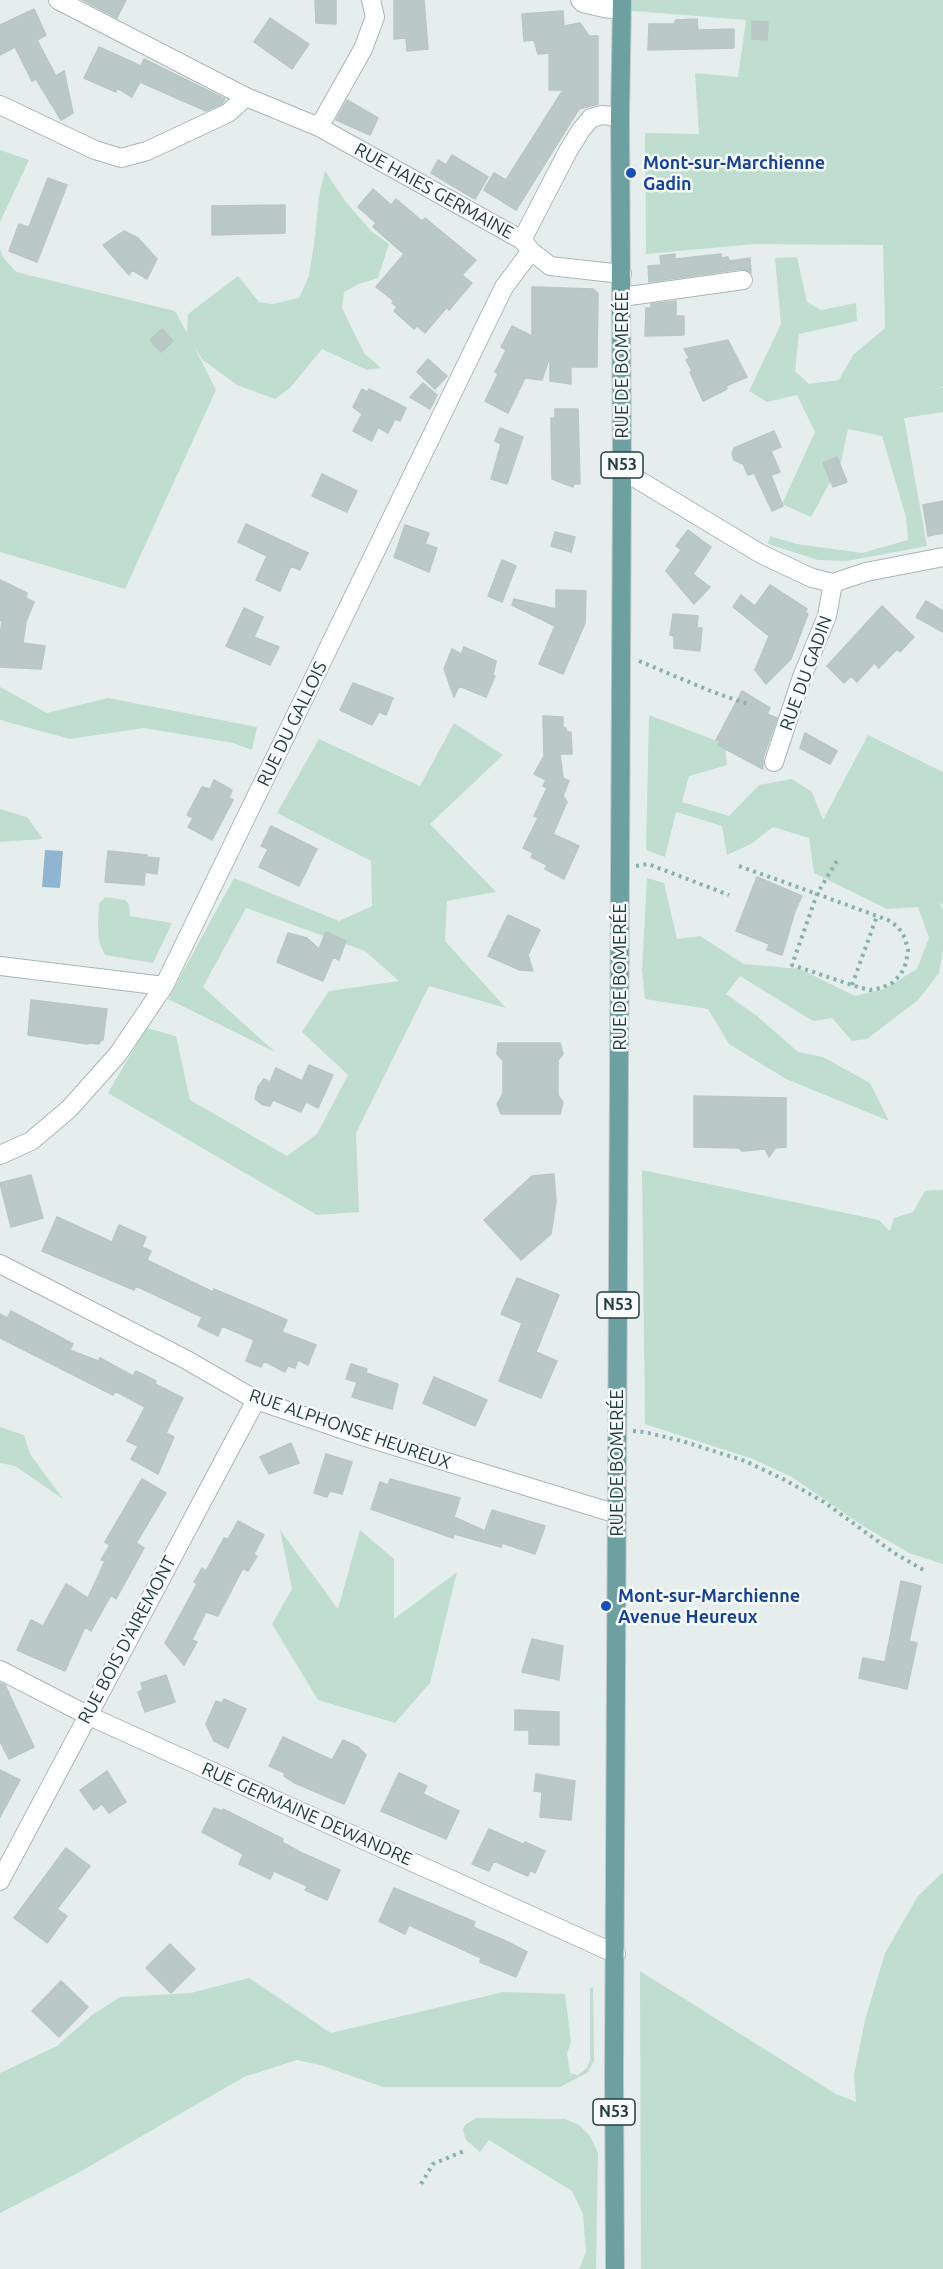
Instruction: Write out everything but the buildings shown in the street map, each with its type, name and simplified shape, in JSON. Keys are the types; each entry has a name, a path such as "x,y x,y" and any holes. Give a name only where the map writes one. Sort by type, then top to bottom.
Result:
{"main road":[{"name":"RUE DE BOMERÉE","path":"616,1954 622,5"},
{"name":"N53","path":"615,2269 616,1954"}],"street":[{"name":"RUE HAIES GERMAINE","path":"58,0 246,97 319,127 526,245 550,266 622,274"},
{"path":"319,127 363,49 375,17 371,0"},
{"path":"580,0 583,3 604,8 622,5"},
{"path":"0,105 94,150 121,158 147,151 228,113 246,97"},
{"name":"RUE DU GALLOIS","path":"0,1155 31,1141 69,1110 118,1054 164,986 526,245 568,150 591,118 602,115 620,117"},
{"path":"622,297 743,280"},
{"path":"622,470 760,554 812,578 833,583 866,573 943,557"},
{"name":"RUE DU GADIN","path":"774,762 802,677 827,616 833,583"},
{"path":"0,966 164,986"},
{"name":"RUE ALPHONSE HEUREUX","path":"0,1264 185,1359 256,1400 365,1437 617,1514"},
{"name":"RUE BOIS D'AIREMONT","path":"0,1881 256,1400"},
{"name":"RUE GERMAINE DEWANDRE","path":"0,1671 87,1715 616,1954"}],"path":[{"path":"621,657 643,662 712,692 751,705"},
{"path":"739,866 817,894 888,920 902,933 908,950 901,974 892,983 881,988 870,990 792,964 817,894 837,859"},
{"path":"620,867 648,864 729,895"},
{"path":"852,985 877,916"},
{"path":"617,1430 644,1432 745,1461 824,1502 894,1553 927,1572"},
{"path":"422,2184 433,2164 464,2151"}],"green space":[{"path":"622,0 943,0 943,387 938,388 943,388 943,412 904,418 927,546 847,561 818,560 768,544 770,536 797,544 862,553 908,540 906,517 882,436 848,429 841,462 811,517 782,504 815,432 797,395 767,402 749,391 781,324 775,258 797,257 807,302 821,310 856,303 857,321 799,334 795,371 809,384 839,380 853,355 885,328 883,245 755,244 646,254 645,133 699,134 695,73 738,77 746,20 622,10"},
{"path":"0,150 29,160 0,222"},
{"path":"325,171 346,202 371,231 389,244 378,278 344,292 342,308 364,353 381,368 367,370 322,349 290,388 275,399 237,385 203,360 194,346 216,390 125,589 0,552 0,249 3,257 16,272 175,311 187,333 188,314 238,276 259,302 272,304 299,298 309,276 319,196"},
{"path":"0,687 47,713 108,698 257,727 252,750 233,743 144,728 70,739 0,720"},
{"path":"649,715 725,744 727,765 689,776 682,802 729,816 759,785 792,779 812,792 823,820 868,735 943,772 943,906 939,901 943,910 943,950 939,973 918,1000 867,1039 852,1041 832,1018 813,1021 740,976 726,994 757,1016 798,1052 823,1057 870,1083 889,1121 786,1079 729,1044 708,1009 645,999 642,970 647,878 664,883 677,939 700,936 744,964 800,969 855,996 884,989 917,969 929,938 918,907 887,909 814,873 809,838 773,827 751,844 727,855 722,826 676,812 665,857 646,850"},
{"path":"454,723 503,755 430,824 496,892 447,901 445,941 506,1008 429,986 356,1133 359,1212 317,1215 108,1093 146,1028 176,1036 190,1100 287,1156 317,1134 348,1075 302,1032 329,991 399,981 365,951 246,908 203,987 275,1052 168,999 234,878 339,921 372,906 371,861 277,813 319,739 420,786"},
{"path":"0,809 27,817 43,839 0,842"},
{"path":"105,897 125,900 129,904 130,916 172,923 153,963 105,955 99,942 98,925 99,904"},
{"path":"642,1170 879,1220 890,1231 894,1218 913,1212 925,1191 943,1190 943,1564 909,1553 863,1526 792,1477 753,1459 645,1424"},
{"path":"0,1427 24,1435 30,1454 63,1499 15,1466 0,1463"},
{"path":"280,1530 338,1609 360,1530 394,1559 394,1619 457,1572 430,1683 395,1723 318,1700 272,1624 292,1589"},
{"path":"943,1872 943,2269 641,2269 640,1971 836,2094 856,2102 854,2075 865,2020 885,1953 918,1896"},
{"path":"249,1978 331,2033 503,1992 565,1994 571,2042 567,2053 570,2073 578,2075 587,2068 590,2060 590,1988 593,1987 594,2061 587,2073 560,2087 383,2087 320,2065 297,2060 244,2077 76,2174 0,2213 0,2073 57,2046 92,2015 120,1997 191,1993"},
{"path":"476,2118 565,2119 579,2125 590,2136 598,2153 596,2269 579,2269 586,2252 583,2214 572,2191 489,2140 480,2152 466,2140 463,2130 465,2125"}],"water":[{"path":"45,850 63,851 60,888 42,887"}],"place":[{"name":"Mont-sur-Marchienne Gadin","path":"631,173"},
{"name":"Mont-sur-Marchienne Avenue Heureux","path":"606,1606"}]}
